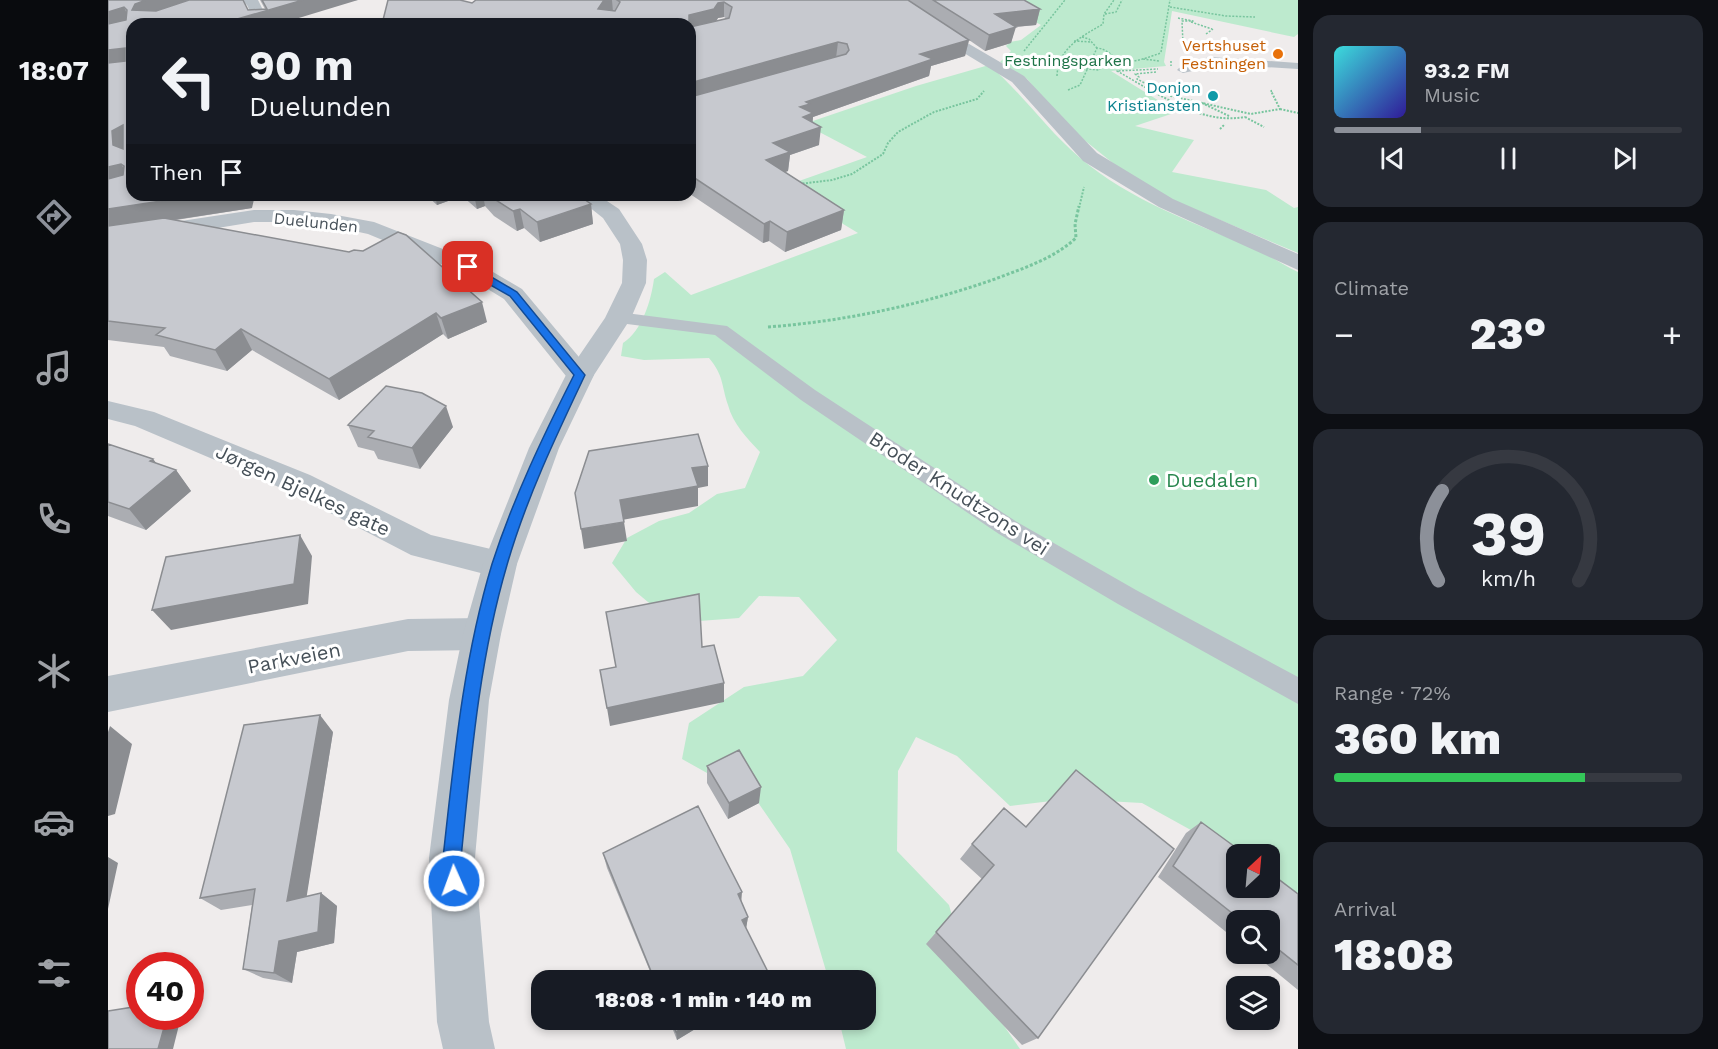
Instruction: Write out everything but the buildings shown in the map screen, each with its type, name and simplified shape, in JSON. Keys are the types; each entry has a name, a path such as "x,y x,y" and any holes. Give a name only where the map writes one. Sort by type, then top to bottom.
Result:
{"street":[{"path":"248,0 253,3 260,18"},
{"path":"894,0 959,44 997,65 1029,90 1079,147 1090,156 1166,204 1298,263"},
{"path":"469,1049 463,1022 452,858 469,700 482,634 500,564 544,448 580,375 618,318 634,283 635,260 631,244 611,214 593,201"},
{"name":"Duelunden","path":"108,239 254,216 294,216 331,220 374,229 468,267 513,294 580,375"},
{"name":"Jørgen Bjelkes gate","path":"108,410 144,419 299,483 423,546 500,564"},
{"name":"Parkveien","path":"108,694 408,635 482,634"}],"lane":[{"path":"1177,68 1208,65 1210,60 1298,66"},
{"name":"Broder Knudtzons vei","path":"618,318 720,330 808,395 1008,528 1127,597 1298,691"}],"path":[{"path":"797,185 832,180 852,174 883,154 888,142 898,132 917,120 934,112 977,99 984,91 984,80 997,65 1026,49 1065,0"},
{"path":"1059,80 1056,73 1059,60 1069,44 1102,24 1104,14 1114,0"},
{"path":"1104,14 1116,12 1122,0"},
{"path":"1160,62 1170,0"},
{"path":"1170,7 1226,16 1255,17"},
{"path":"1178,18 1194,21 1191,22"},
{"path":"1182,21 1213,29"},
{"path":"1081,37 1092,42 1097,48 1105,49 1115,59 1125,62"},
{"path":"1074,41 1092,42"},
{"path":"1062,87 1065,91 1080,85 1097,48"},
{"path":"1058,66 1099,70 1103,63 1125,62 1161,53"},
{"path":"1036,65 1059,60"},
{"path":"1171,61 1177,68"},
{"path":"1232,62 1241,71 1271,89 1280,109"},
{"path":"1171,96 1251,114"},
{"path":"1202,103 1229,116"},
{"path":"1264,127 1245,117 1280,109 1298,113"},
{"path":"1220,129 1225,124"},
{"path":"720,330 810,324 898,309 968,289 1051,257 1076,238 1075,224 1084,184 1072,154 1079,147"}],"green space":[{"name":"Festningsparken","path":"1013,0 1298,0 1298,34 1294,37 1172,11 1164,62 1166,66 1111,71 1177,112 1135,126 1194,140 1172,172 1266,190 1294,208 1298,207 1298,253 1154,192 1083,139 1033,90 1033,86 1027,79 1000,62 1011,51 1006,46 1010,42 1021,40 1041,25 1023,15"},
{"name":"Duedalen","path":"989,65 1067,146 1099,173 1142,199 1258,250 1298,272 1298,920 1278,898 1280,898 1280,844 1226,844 1226,849 1142,803 1068,799 1010,806 957,756 916,737 898,771 897,851 949,905 968,974 1020,1049 846,1049 841,1030 876,1030 876,970 826,970 790,849 757,801 682,759 689,723 744,687 803,676 837,640 799,597 759,596 739,618 673,623 636,592 612,563 627,538 659,521 689,513 717,494 745,488 760,452 733,418 720,375 709,358 644,360 621,356 623,343 630,338 644,315 651,297 654,279 665,272 691,295 858,233 782,187 867,157 804,124 916,86"}],"place":[{"name":"Vertshuset Festningen","path":"1278,54"},
{"name":"Donjon Kristiansten","path":"1213,96"},
{"name":"Duedalen","path":"1154,480"}],"route":[{"path":"454,881 452,858 469,700 482,634 500,564 544,448 580,375 513,294 468,267"}]}
